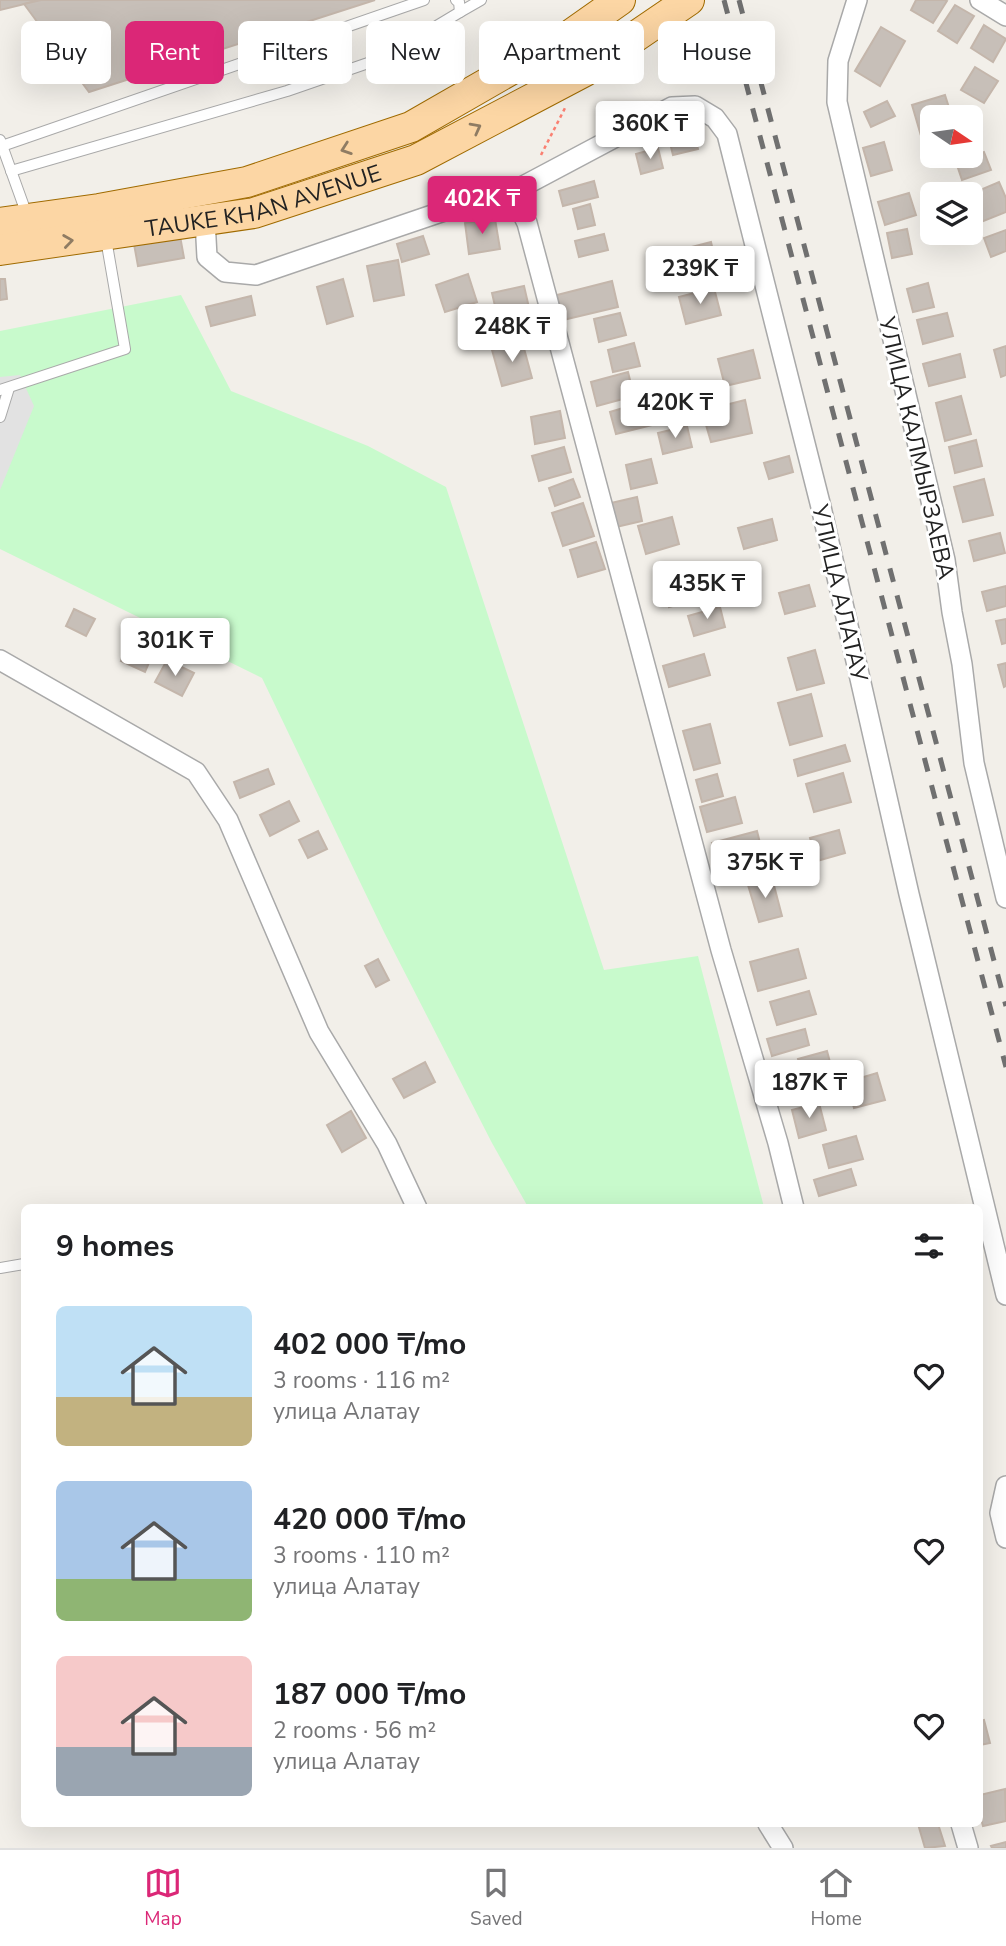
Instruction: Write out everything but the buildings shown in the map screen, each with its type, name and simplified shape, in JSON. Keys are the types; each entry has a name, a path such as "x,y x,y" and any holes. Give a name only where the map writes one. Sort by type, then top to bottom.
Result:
{"main road":[{"name":"TAUKE KHAN AVENUE","path":"0,250 20,230 247,182 411,127 566,38 620,0"},
{"name":"TAUKE KHAN AVENUE","path":"20,230 106,235 254,213 416,160 585,71 689,0"}],"street":[{"name":"УЛИЦА КАЛМЫРЗАЕВА","path":"857,0 838,61 837,102 945,560 962,664 974,763 1006,898"},
{"path":"980,0 1006,16"},
{"name":"УЛИЦА АЛАТАУ","path":"205,220 207,257 225,272 256,275 447,210 512,192 673,107 695,106 715,118 727,134 821,507 905,881 1006,1294"},
{"path":"512,192 527,223 721,950 778,1143 793,1204"},
{"path":"0,660 196,772 228,820 319,1032 387,1144 415,1204"},
{"path":"1006,1486 1000,1513 1006,1538"},
{"path":"770,1827 783,1848"},
{"path":"962,1827 968,1848"}],"lane":[{"path":"20,230 11,171 1,143 424,0"},
{"path":"456,0 459,2 460,12"},
{"path":"11,171 287,91 371,61 481,0"},
{"path":"0,417 4,389 125,349 106,235"},
{"path":"0,1268 21,1264"}],"path":[{"path":"539,158 569,101"}],"green space":[{"path":"181,295 231,391 368,446 446,487 604,970 698,956 763,1204 526,1204 492,1143 384,932 262,678 0,549 0,331"}],"shaded area":[{"path":"20,375 34,406 0,490 0,377"}],"railway":[{"path":"724,0 1006,1067"},
{"path":"739,0 1006,1006"}]}
